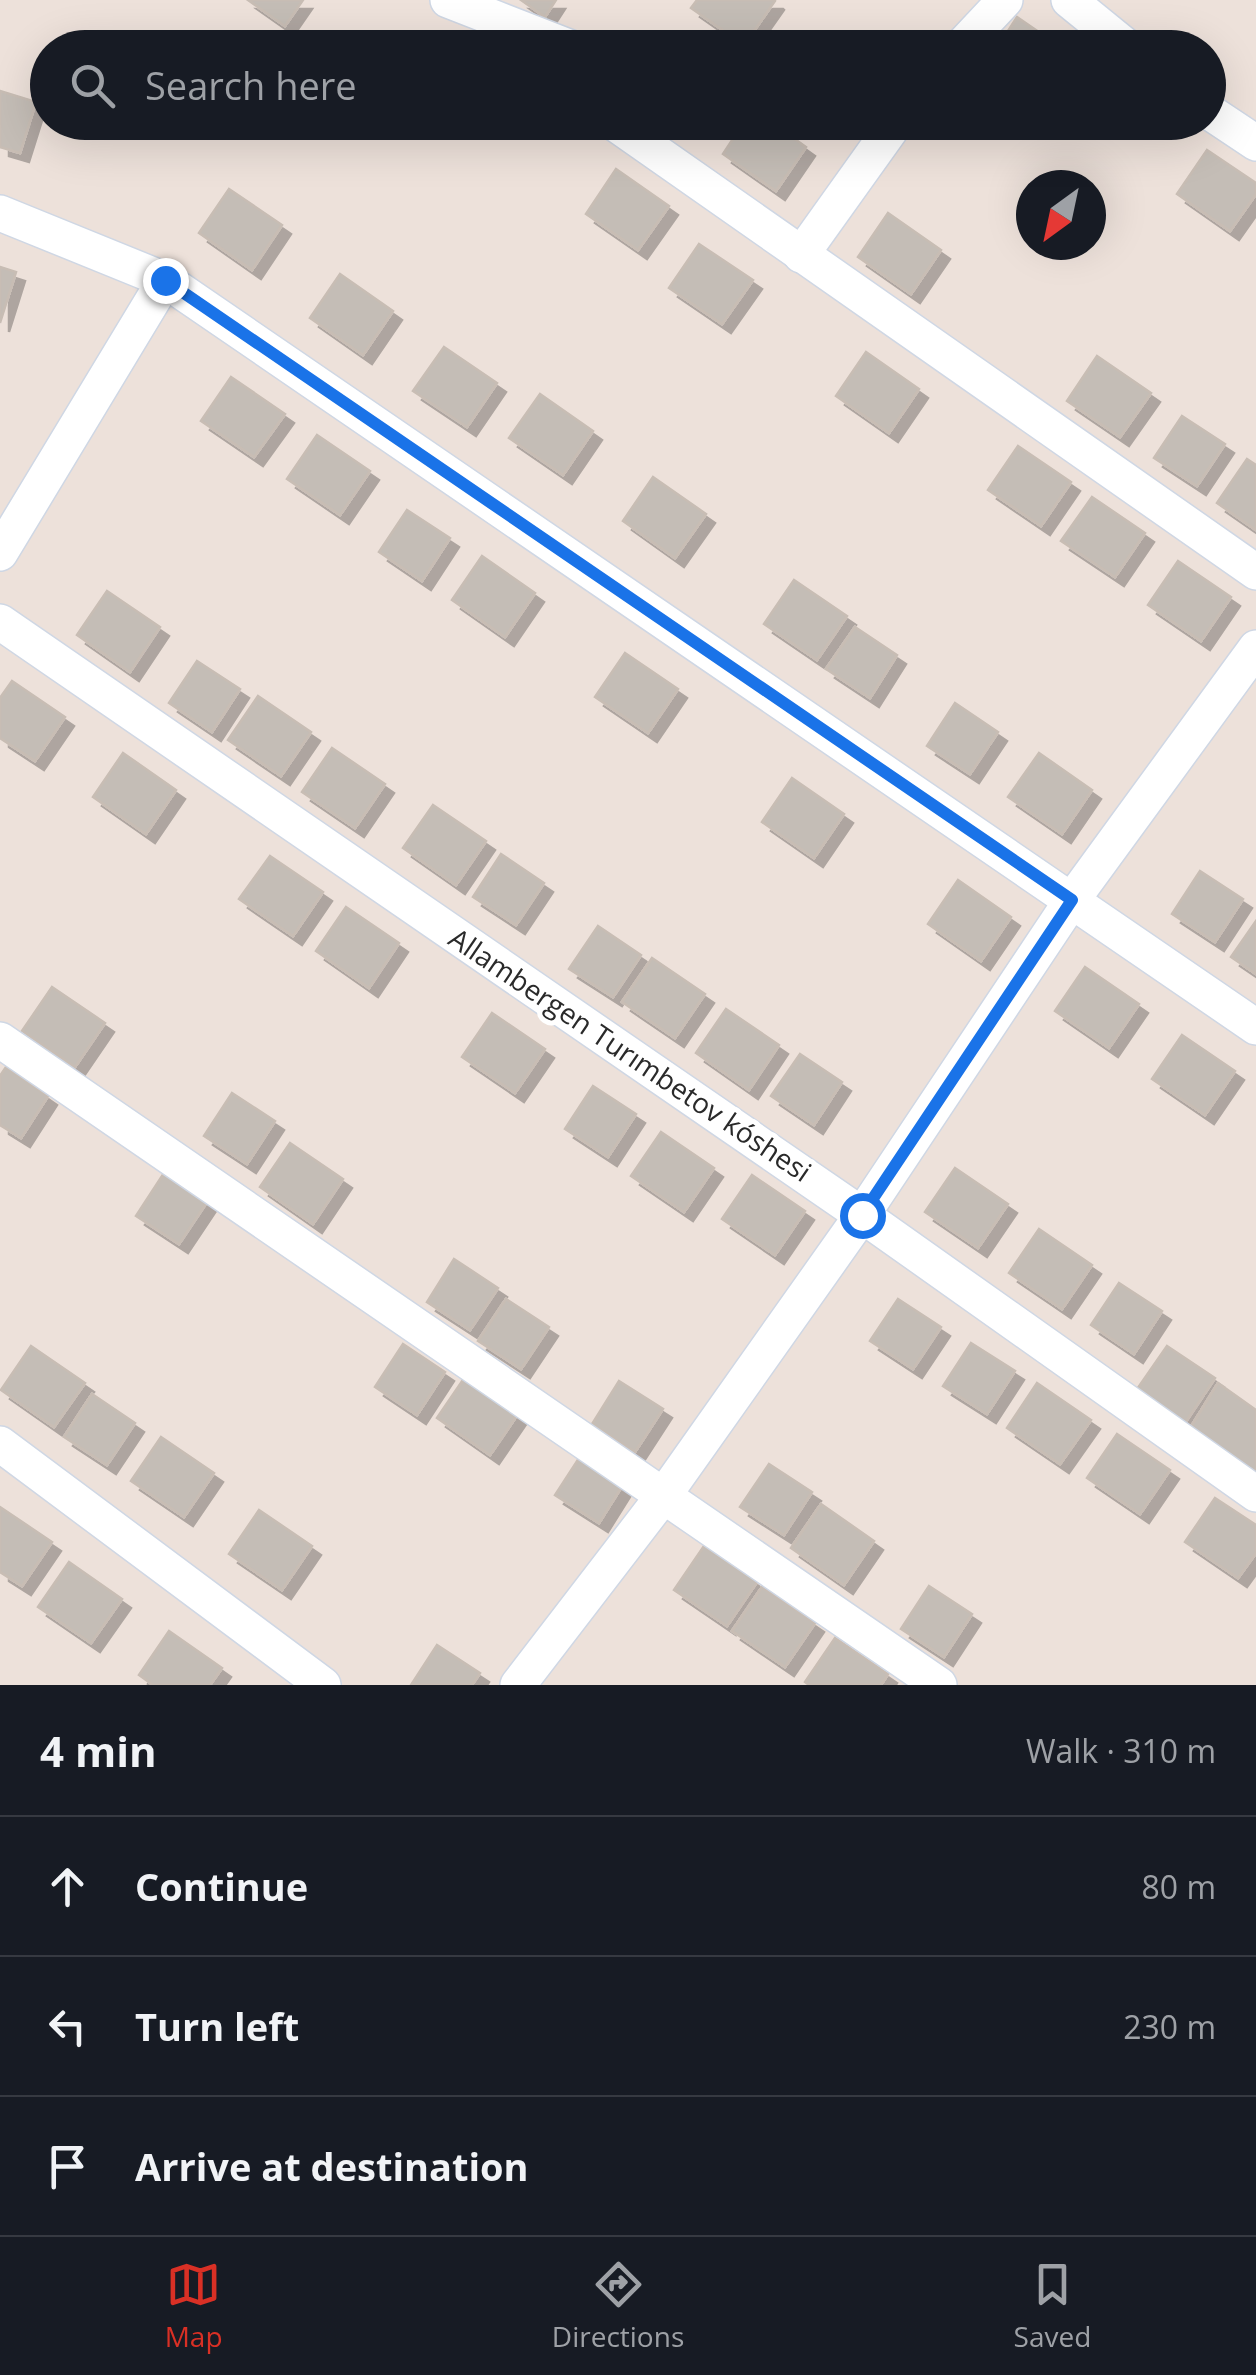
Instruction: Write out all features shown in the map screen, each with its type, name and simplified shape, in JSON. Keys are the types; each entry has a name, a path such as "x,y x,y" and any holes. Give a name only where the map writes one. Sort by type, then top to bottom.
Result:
{"street":[{"path":"448,0 526,30"},
{"path":"977,30 1005,0"},
{"path":"1069,0 1106,30"},
{"path":"1226,123 1256,143"},
{"path":"638,140 1256,572"},
{"path":"801,256 883,140"},
{"path":"0,213 165,280 1256,1027"},
{"path":"0,554 165,280"},
{"name":"Allambergen Turımbetov kóshesi","path":"0,622 862,1215 1256,1494"},
{"path":"518,1685 664,1495 862,1215 1072,900 1256,648"},
{"path":"0,1040 939,1685"},
{"path":"0,1444 298,1678"}],"building":[{"path":"248,0 303,0 285,26"},
{"path":"521,0 556,0 545,17"},
{"path":"697,0 775,1 755,30 723,30 691,8"},
{"path":"1017,17 1036,30 1009,30"},
{"path":"0,91 30,100 30,121 20,153 0,147"},
{"path":"732,140 796,140 806,147 776,191 723,154"},
{"path":"1207,150 1256,183 1256,194 1230,231 1177,194"},
{"path":"616,169 669,206 638,250 586,214"},
{"path":"229,189 282,225 252,270 199,233"},
{"path":"888,213 941,250 911,294 858,257"},
{"path":"699,244 753,280 722,324 669,288"},
{"path":"0,267 16,272 0,323"},
{"path":"340,274 393,311 363,355 310,318"},
{"path":"444,347 497,383 467,427 413,391"},
{"path":"866,352 919,389 889,433 836,396"},
{"path":"1097,356 1151,393 1120,437 1067,401"},
{"path":"231,377 285,414 254,457 201,421"},
{"path":"540,394 593,431 563,475 509,438"},
{"path":"1182,416 1225,444 1197,486 1154,458"},
{"path":"317,435 370,471 340,515 287,479"},
{"path":"1018,446 1071,482 1041,526 988,490"},
{"path":"1247,459 1256,465 1256,530 1217,503"},
{"path":"653,477 706,514 675,558 623,521"},
{"path":"1092,497 1145,533 1115,577 1061,541"},
{"path":"407,510 450,538 422,581 379,552"},
{"path":"482,556 535,593 505,637 452,600"},
{"path":"1178,561 1231,597 1201,641 1148,605"},
{"path":"794,580 847,616 817,660 764,624"},
{"path":"107,591 160,627 130,672 77,635"},
{"path":"855,627 897,655 870,698 826,669"},
{"path":"625,653 678,689 648,733 595,697"},
{"path":"197,661 240,689 212,732 169,703"},
{"path":"12,681 65,717 35,761 0,738 0,698"},
{"path":"258,696 311,732 281,776 228,740"},
{"path":"955,703 998,732 970,774 927,746"},
{"path":"332,748 385,784 355,828 302,792"},
{"path":"123,753 176,790 146,834 93,797"},
{"path":"1039,753 1092,790 1062,834 1008,797"},
{"path":"792,778 844,814 814,858 762,822"},
{"path":"433,805 486,841 456,885 403,848"},
{"path":"501,854 544,883 516,925 473,897"},
{"path":"270,856 323,892 293,936 239,899"},
{"path":"1200,871 1243,899 1215,942 1172,914"},
{"path":"958,880 1011,917 981,961 928,924"},
{"path":"346,907 399,943 369,988 316,951"},
{"path":"1256,921 1256,974 1231,957"},
{"path":"598,926 641,955 613,997 569,969"},
{"path":"652,958 705,994 675,1038 622,1002"},
{"path":"1085,967 1139,1004 1109,1048 1055,1011"},
{"path":"52,987 105,1023 75,1067 22,1031"},
{"path":"726,1009 779,1045 749,1090 696,1053"},
{"path":"492,1013 545,1049 515,1093 462,1057"},
{"path":"1182,1035 1235,1071 1205,1115 1152,1079"},
{"path":"800,1054 842,1082 814,1125 771,1096"},
{"path":"6,1067 48,1096 21,1138 0,1125 0,1076"},
{"path":"593,1086 636,1114 608,1157 565,1129"},
{"path":"232,1093 275,1121 247,1164 204,1136"},
{"path":"661,1132 714,1168 684,1212 631,1176"},
{"path":"290,1143 343,1179 313,1224 260,1187"},
{"path":"955,1168 1008,1204 978,1248 925,1212"},
{"path":"164,1173 207,1202 179,1244 136,1216"},
{"path":"752,1175 805,1211 775,1255 722,1219"},
{"path":"1039,1229 1092,1265 1062,1309 1009,1273"},
{"path":"454,1259 498,1288 470,1330 427,1302"},
{"path":"1119,1283 1162,1311 1134,1354 1091,1325"},
{"path":"506,1299 549,1327 521,1369 478,1341"},
{"path":"898,1299 941,1327 913,1369 870,1341"},
{"path":"971,1343 1015,1371 987,1414 943,1386"},
{"path":"403,1344 445,1372 417,1415 375,1387"},
{"path":"31,1346 85,1383 54,1427 1,1390"},
{"path":"1167,1346 1215,1378 1181,1429 1133,1395"},
{"path":"467,1374 520,1411 490,1455 437,1418"},
{"path":"619,1381 663,1409 635,1452 592,1424"},
{"path":"1037,1383 1091,1420 1060,1464 1007,1428"},
{"path":"1218,1383 1256,1410 1256,1477 1189,1430"},
{"path":"92,1394 135,1423 107,1465 64,1437"},
{"path":"1117,1434 1170,1470 1140,1514 1087,1478"},
{"path":"161,1437 214,1473 184,1517 131,1481"},
{"path":"583,1452 626,1480 599,1523 555,1495"},
{"path":"769,1464 812,1492 784,1535 740,1507"},
{"path":"1215,1498 1256,1525 1256,1553 1238,1578 1185,1542"},
{"path":"821,1504 874,1541 844,1585 791,1548"},
{"path":"0,1507 52,1542 22,1586 0,1572"},
{"path":"259,1510 312,1546 282,1590 229,1554"},
{"path":"704,1546 757,1582 727,1626 674,1590"},
{"path":"69,1562 122,1599 91,1643 38,1607"},
{"path":"929,1586 972,1614 944,1657 901,1629"},
{"path":"762,1587 815,1623 785,1667 732,1631"},
{"path":"169,1631 222,1668 210,1685 153,1685 139,1675"},
{"path":"835,1638 888,1674 881,1685 805,1682"},
{"path":"437,1645 480,1673 472,1685 411,1685"}],"route":[{"path":"165,280 1072,900 862,1215"}]}
